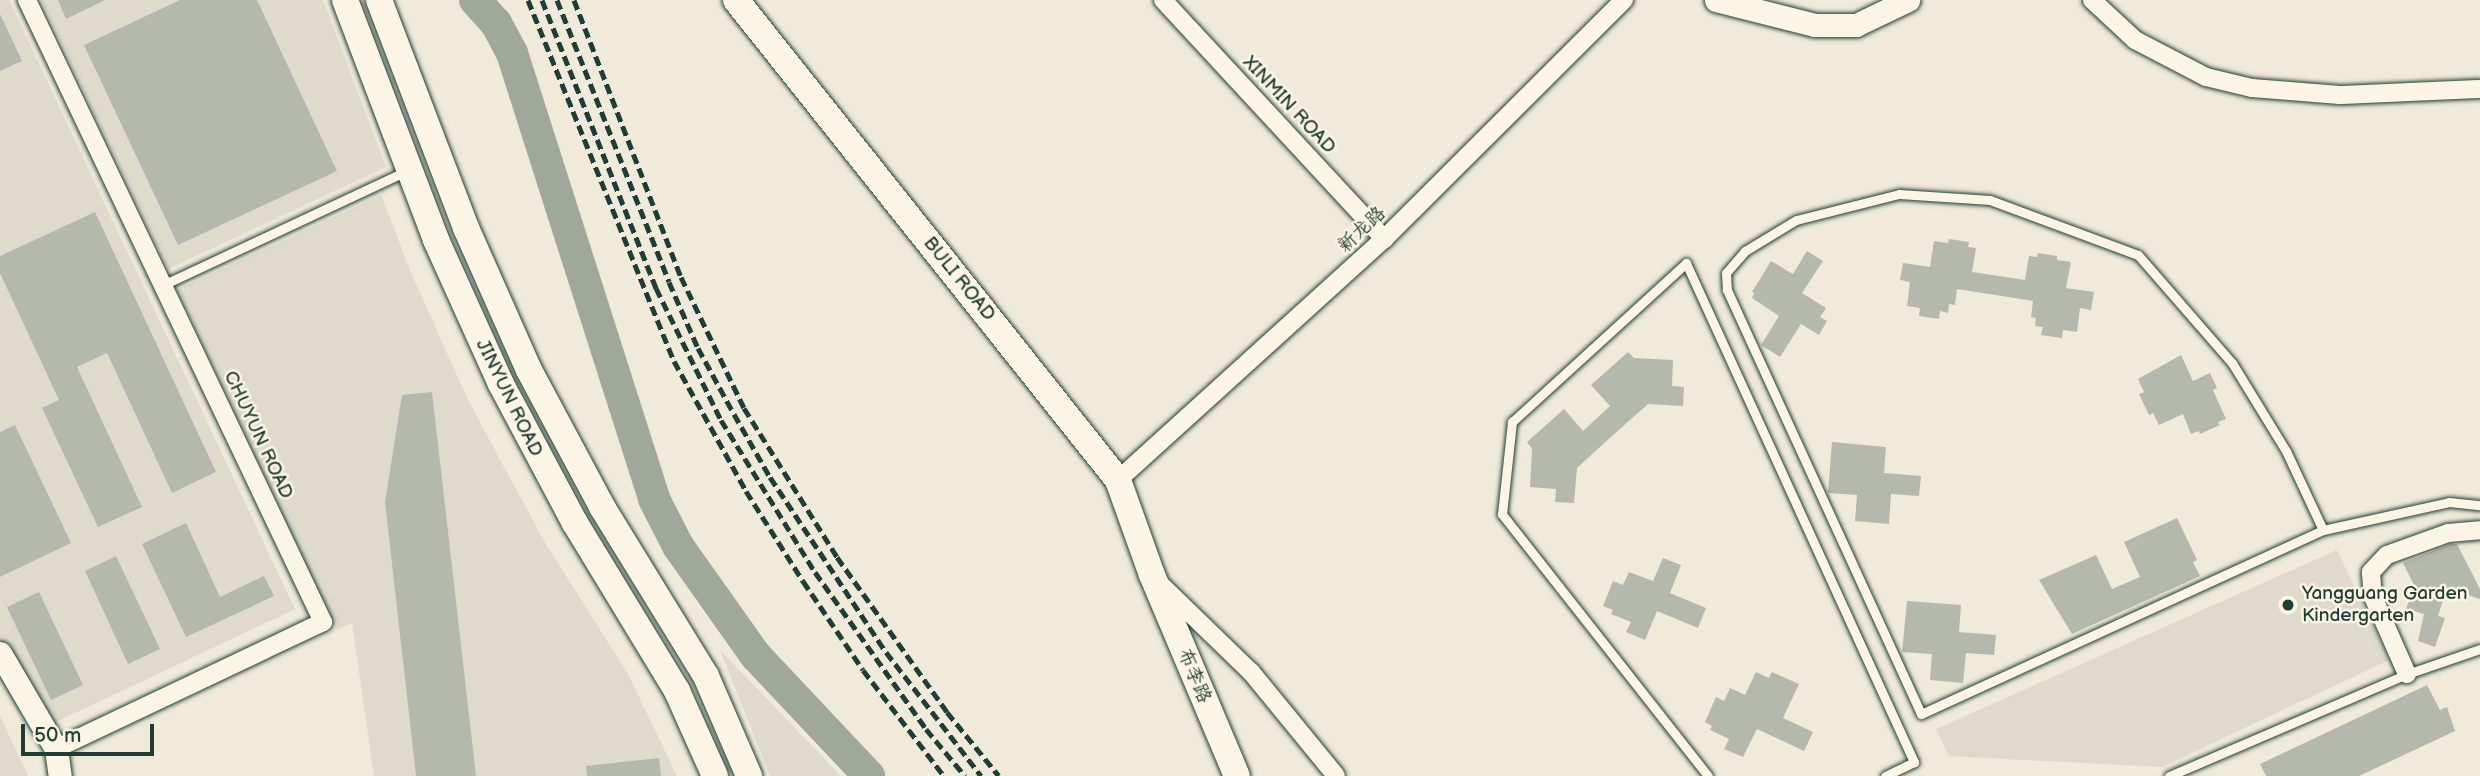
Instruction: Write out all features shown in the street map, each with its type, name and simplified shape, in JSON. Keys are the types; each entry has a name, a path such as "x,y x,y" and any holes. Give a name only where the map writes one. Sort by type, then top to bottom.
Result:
{"main road":[{"name":"JINYUN ROAD","path":"345,0 436,240 500,384 575,523 665,668 716,776"},
{"name":"JINYUN ROAD","path":"380,0 466,228 523,358 602,507 706,676 750,776"},
{"name":"BULI ROAD","path":"736,0 1118,480 1152,575"},
{"name":"布李路","path":"1152,575 1237,776"}],"street":[{"name":"CHUYUN ROAD","path":"27,0 323,622 56,749"},
{"name":"XINMIN ROAD","path":"1163,0 1384,239"},
{"name":"新龙路","path":"1118,480 1384,239 1624,0"},
{"path":"1716,0 1815,25 1856,25 1908,0"},
{"path":"2092,0 2135,40 2206,77 2252,88 2340,95 2480,89"},
{"path":"2407,674 2373,597 2371,572 2387,555 2448,533 2480,530"},
{"path":"1152,575 1251,672 1336,776"},
{"path":"0,653 56,749 60,776"}],"lane":[{"path":"163,285 410,170"},
{"path":"2323,530 2286,451 2232,363 2138,255 1990,200 1899,194 1796,220 1745,251 1726,272 1727,290 1921,713 2323,530 2449,502 2480,505"},
{"path":"1708,776 1502,514 1512,422 1686,263 1914,762 1885,776"},
{"path":"2169,776 2407,674 2480,649"}],"shaded area":[{"path":"0,0 9,0 295,609 37,731 0,652"},
{"path":"41,0 323,0 386,167 168,269"},
{"path":"381,195 412,275 468,400 544,541 628,674 677,776 374,776 352,623 337,630 177,290"},
{"name":"Yangguang Garden Kindergarten","path":"2337,550 2389,660 2162,767 1949,756 1936,729"},
{"path":"720,650 841,776 770,776"},
{"path":"0,716 28,776 0,776"}],"building":[{"path":"58,0 105,0 66,19"},
{"path":"180,0 257,0 337,171 178,245 84,45"},
{"path":"0,14 22,61 0,71"},
{"path":"95,212 216,472 172,493 107,353 77,367 142,507 98,527 42,408 59,400 0,273 0,256"},
{"path":"1949,239 1969,242 1968,247 1976,248 1972,272 2025,280 2029,256 2037,257 2038,253 2057,256 2057,260 2071,262 2066,288 2094,292 2091,310 2080,308 2077,332 2063,330 2062,338 2041,335 2043,327 2035,326 2036,318 2031,317 2033,301 1957,289 1955,305 1949,304 1948,313 1940,311 1939,319 1919,316 1920,308 1907,306 1910,282 1900,280 1903,263 1930,267 1934,241 1948,243"},
{"path":"1807,251 1823,261 1802,293 1826,308 1820,317 1827,321 1819,335 1801,324 1780,357 1761,345 1779,316 1752,298 1752,292 1771,261 1793,274"},
{"path":"1628,352 1634,358 1673,360 1672,386 1684,387 1683,406 1648,404 1577,468 1574,503 1555,502 1556,489 1530,487 1532,449 1527,442 1564,409 1583,431 1610,406 1591,385"},
{"path":"2181,355 2193,381 2210,373 2217,388 2213,390 2226,419 2218,422 2220,425 2200,434 2199,431 2191,434 2183,414 2159,425 2153,413 2149,415 2139,394 2144,392 2138,379"},
{"path":"432,392 476,776 416,776 385,502 402,395"},
{"path":"15,425 71,543 0,577 0,432"},
{"path":"1832,442 1886,447 1884,473 1921,476 1919,496 1891,494 1889,524 1855,521 1857,495 1828,493"},
{"path":"2177,518 2197,560 2193,562 2200,576 2072,634 2039,580 2096,555 2112,589 2140,577 2124,542"},
{"path":"186,523 220,597 264,576 274,596 186,637 142,544"},
{"path":"2457,544 2480,589 2480,599 2447,588 2438,616 2445,618 2435,647 2418,641 2424,614 2406,609 2411,596 2421,599 2403,563"},
{"path":"116,556 160,649 128,664 85,571"},
{"path":"1663,558 1681,565 1670,593 1706,608 1698,628 1657,611 1645,640 1626,632 1631,622 1611,614 1613,610 1603,606 1613,581 1623,585 1629,572 1653,581"},
{"path":"39,592 83,685 51,700 7,607"},
{"path":"1907,601 1961,605 1959,632 1996,635 1994,655 1966,653 1963,683 1930,680 1932,654 1902,652"},
{"path":"1756,672 1769,678 1772,672 1799,684 1783,718 1813,732 1804,751 1757,729 1743,757 1724,749 1729,739 1710,730 1712,726 1705,722 1716,697 1724,701 1730,688 1745,695"},
{"path":"2427,685 2440,710 2447,707 2455,731 2359,776 2266,776 2260,764"},
{"path":"659,758 661,776 587,776 586,766"}],"waterway":[{"path":"475,0 496,23 512,53 654,499 678,546 756,656 869,776"}],"railway":[{"path":"528,0 674,361 746,491 803,581 863,670 944,776"},
{"path":"542,0 656,288 721,420 815,572 926,729 965,776"},
{"path":"557,0 669,282 698,348 734,414 770,477 886,652 981,776"},
{"path":"574,0 681,277 744,408 837,557 947,712 999,776"}],"place":[{"name":"Yangguang Garden Kindergarten","path":"2288,605"}]}
